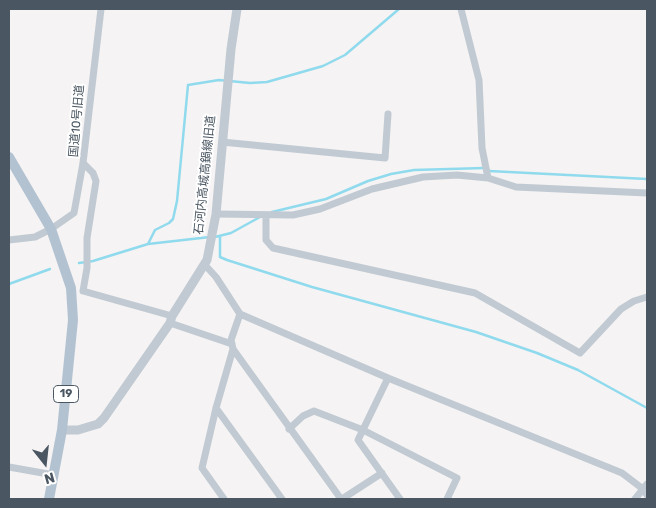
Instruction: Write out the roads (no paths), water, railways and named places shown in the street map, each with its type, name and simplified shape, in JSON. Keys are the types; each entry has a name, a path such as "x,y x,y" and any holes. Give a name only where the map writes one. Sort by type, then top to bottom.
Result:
{"main road":[{"name":"19","path":"9,157 51,229 71,288 72,320 62,430 48,499"}],"street":[{"name":"国道10号旧道","path":"101,9 83,163 93,174 96,181 83,291 171,320"},
{"name":"石河内高城高鍋線旧道","path":"62,430 78,430 98,424 104,418 171,320 204,265 216,214 231,49 237,9"},
{"path":"461,9 479,80 482,148 488,178"},
{"path":"222,142 386,158 388,114"},
{"path":"9,240 35,237 74,214 83,163"},
{"path":"216,214 293,215 320,209 372,188 422,177 457,175 488,178 516,187 647,193"},
{"path":"266,215 266,240 273,248 284,252 475,293 580,353 621,309 634,300 647,297"},
{"path":"204,265 216,277 240,314 388,378 622,473 646,489 634,499"},
{"path":"224,499 202,468 233,347 235,325 240,314"},
{"path":"171,320 233,347 341,499 382,473"},
{"path":"388,378 358,440 400,499"},
{"path":"216,408 282,499"},
{"path":"289,428 303,416 314,411 363,430 457,478 447,499"},
{"path":"9,467 54,475"}],"waterway":[{"path":"148,244 155,230 173,219 177,201 188,85 219,80 250,83 267,82 323,66 345,55 399,9"},
{"path":"272,212 326,199 368,181 391,174 414,170 484,168"},
{"path":"489,171 647,179"},
{"path":"215,237 231,233 260,217"},
{"path":"220,236 220,257 227,260 312,287 476,332 537,353 578,370 647,408"},
{"path":"79,263 93,261 148,244 210,237"},
{"path":"9,284 50,269"}]}
